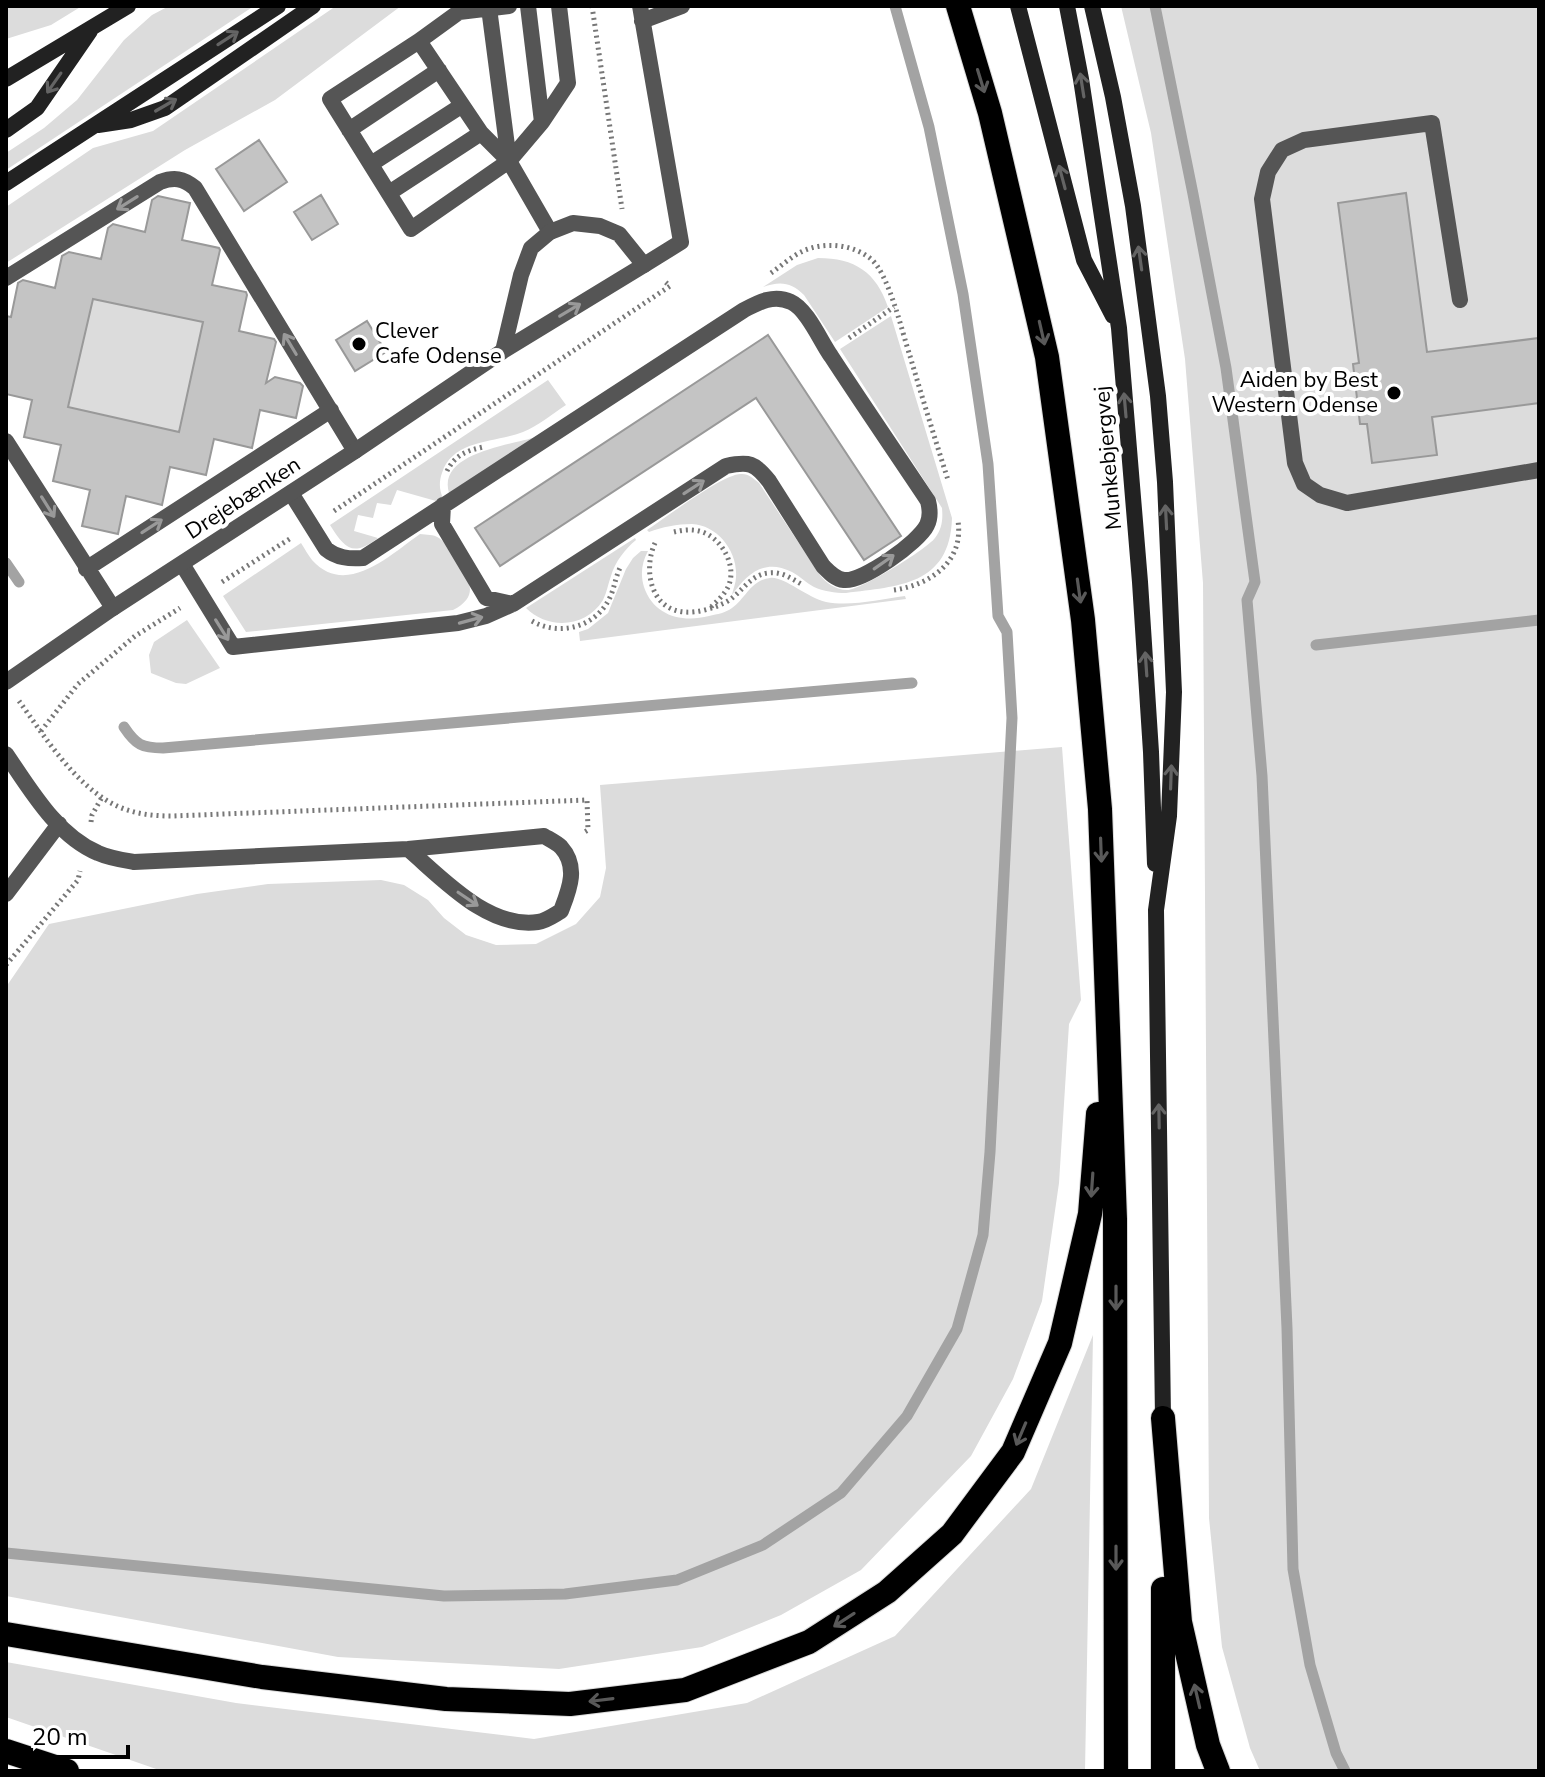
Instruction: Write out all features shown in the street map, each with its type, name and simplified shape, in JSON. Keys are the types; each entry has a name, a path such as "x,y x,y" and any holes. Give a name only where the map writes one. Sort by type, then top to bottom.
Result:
{"highway":[{"path":"958,6 990,113 1047,357 1083,620 1100,809 1115,1235 1116,1771"},
{"path":"6,1634 262,1677 446,1699 570,1704 685,1690 809,1642 887,1592 952,1534 1013,1452 1060,1343 1090,1214 1107,996"},
{"path":"1163,1418 1163,1771"},
{"path":"1163,1418 1180,1622 1208,1745 1218,1771"},
{"path":"6,1751 67,1771"}],"street":[{"path":"6,79 128,6"},
{"path":"6,183 278,6"},
{"path":"92,126 131,120 165,108 313,6"},
{"path":"509,6 459,12 330,99 411,229 509,161 542,122 568,83 559,6"},
{"path":"528,6 542,122"},
{"path":"641,13 682,6"},
{"path":"1018,6 1084,260 1119,328"},
{"name":"Munkebjergvej","path":"1067,6 1119,328 1147,690 1156,910"},
{"path":"1092,6 1133,206 1158,396 1164,468 1174,692 1169,816 1156,910 1163,1418"},
{"path":"489,8 509,161"},
{"name":"Drejebænken","path":"10,689 113,608 503,351 681,242 641,13"},
{"path":"6,130 37,108 94,26"},
{"path":"419,41 481,133 509,161 550,232"},
{"path":"349,130 439,70"},
{"path":"371,164 461,106"},
{"path":"1460,300 1432,123 1304,140 1282,150 1268,172 1262,199 1295,463 1304,484 1320,495 1347,503 1539,470"},
{"path":"389,193 481,133"},
{"path":"6,278 160,182 170,179 187,182 195,188 355,451"},
{"path":"503,351 521,275 531,248 550,232 573,223 600,226 619,234 644,265"},
{"path":"182,564 233,647 458,623 486,616 513,604 726,466 741,463 760,469 823,566 832,575 844,580 870,572 918,538 930,519 928,501 804,314 794,303 779,298 762,300 744,310 363,558 333,555 326,549 291,493"},
{"path":"86,569 331,410"},
{"path":"6,441 113,608"},
{"path":"443,505 442,524 486,598 513,604"},
{"path":"6,754 38,801 59,824 86,847 107,857 134,862 408,849 544,836 561,847 572,868 569,888 561,911 540,922 507,921 466,900 408,849"},
{"path":"6,894 59,824"}],"path":[{"path":"592,6 622,211 619,234"},
{"path":"41,731 78,684 135,636 311,526 670,286 644,265"},
{"path":"828,352 894,307"},
{"path":"669,532 701,531 711,536 726,553 730,580 727,589 710,608"},
{"path":"649,537 659,534"},
{"path":"513,604 535,623 544,626 559,629 589,622 600,612 611,594 624,559"},
{"path":"10,689 88,787 118,807 153,816 587,800 588,830 561,847"},
{"path":"6,965 78,880 92,815 102,797"}],"shaded area":[{"path":"6,6 82,6 51,25 6,39"},
{"path":"169,6 254,6 6,170 6,153 44,128 77,100 124,40 152,15"},
{"path":"336,6 401,6 275,100 185,150 6,263 6,207 93,148 153,131"},
{"path":"1121,6 1539,6 1539,1771 1260,1771 1250,1748 1222,1647 1209,1518 1203,583 1185,359 1151,133"},
{"path":"818,258 843,261 862,269 877,285 888,307 835,342 804,295 794,287 775,284 763,287 797,265"},
{"path":"139,270 167,314 203,322 195,358 233,367 179,432 142,424 98,452 106,415 68,407 76,371 41,363 48,327 85,335 93,299 130,307"},
{"path":"891,316 952,518 949,540 942,557 931,570 902,584 846,593 818,588 782,568 765,568 750,575 732,595 736,567 730,549 717,534 701,525 692,524 647,530 722,480 742,474 759,483 820,575 839,589 854,589 865,584 920,551 935,538 941,528 942,508 840,349"},
{"path":"548,380 566,405 523,432 476,444 455,454 447,462 441,476 443,498 436,501 397,490 391,505 377,503 373,518 358,515 354,531 378,538 356,549 345,545 335,533 330,525"},
{"path":"536,437 449,493 448,479 454,468 465,460 494,448"},
{"path":"420,534 441,540 467,579 470,592 462,604 453,610 246,632 223,596 301,543 312,560 325,571 339,575 353,574 382,561"},
{"path":"635,538 615,566 603,600 587,616 577,621 556,623 526,608"},
{"path":"641,551 648,551 642,573 649,597 662,611 679,618 699,618 727,611 758,582 770,578 782,580 826,602 855,603 905,596 906,599 580,641 579,632 588,629 608,613 626,569"},
{"path":"187,620 220,668 186,684 151,673 149,655 154,642"},
{"path":"1062,747 1081,1000 1069,1024 1059,1183 1042,1301 1013,1379 971,1456 861,1570 781,1615 702,1647 559,1669 338,1657 6,1596 6,987 49,924 197,894 268,884 381,880 404,885 428,900 444,918 466,935 496,945 536,944 576,924 600,897 606,868 600,785"},
{"path":"1093,1335 1085,1771 162,1771 6,1717 6,1662 236,1703 534,1739 747,1703 895,1636 1031,1489"}],"building":[{"path":"259,140 287,182 244,211 216,169"},
{"path":"1406,193 1427,352 1539,338 1539,403 1432,417 1437,455 1372,463 1367,424 1360,424 1353,364 1359,363 1338,203"},
{"path":"321,195 338,224 312,240 294,212"},
{"path":"158,196 190,203 182,240 219,248 212,285 246,292 247,295 239,331 276,342 266,383 275,377 303,386 296,418 260,410 252,448 214,439 206,475 170,467 162,505 126,496 118,534 82,526 90,490 53,481 61,445 24,437 32,400 6,394 6,316 11,317 18,283 23,280 55,288 62,256 69,252 101,259 108,228 113,224 145,232 152,200","holes":["93,299 203,322 179,432 68,407"]},
{"path":"367,321 386,352 355,371 336,340"},
{"path":"768,335 901,536 864,560 756,398 500,566 475,528"}],"waterway":[{"path":"6,1553 444,1596 565,1594 677,1580 763,1545 841,1493 907,1416 957,1329 983,1235 1012,718 1007,632 998,616 988,464 963,294 929,127 895,6"},
{"path":"1155,6 1226,368 1255,582 1247,600 1262,776 1287,1328 1293,1569 1310,1665 1336,1753 1345,1771"},
{"path":"6,563 19,582"},
{"path":"1316,645 1539,620"},
{"path":"124,727 140,744 163,748 912,683"}],"place":[{"name":"Clever Cafe Odense","path":"359,344"},
{"name":"Aiden by Best Western Odense","path":"1394,393"}]}
